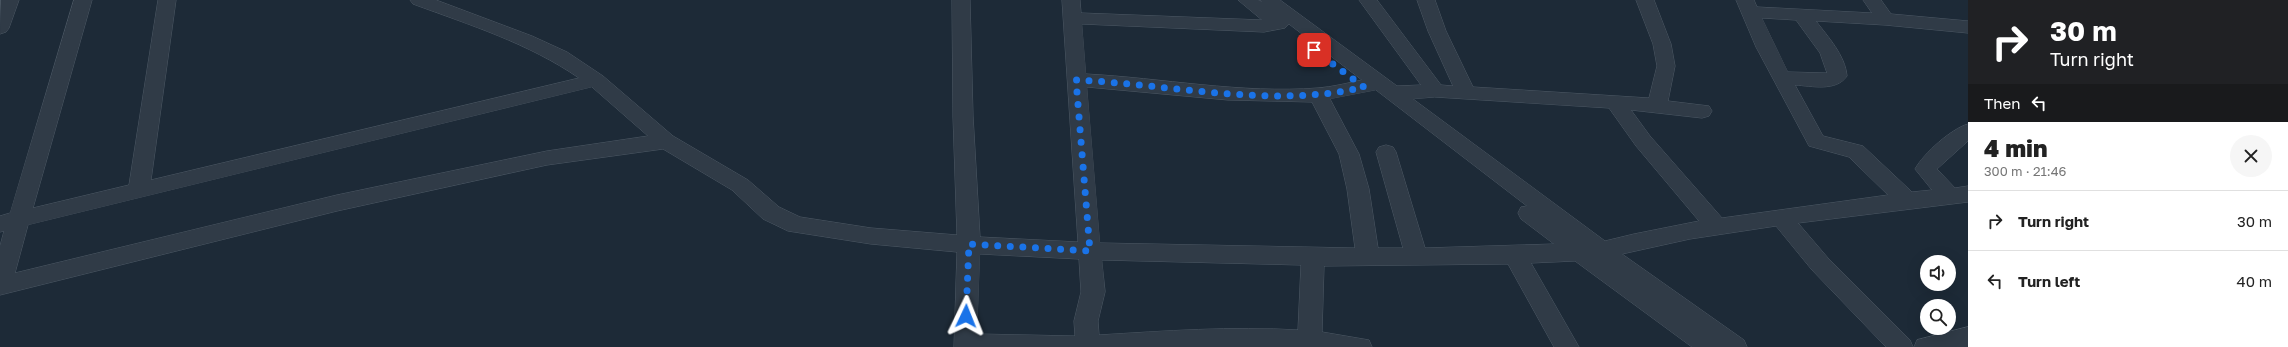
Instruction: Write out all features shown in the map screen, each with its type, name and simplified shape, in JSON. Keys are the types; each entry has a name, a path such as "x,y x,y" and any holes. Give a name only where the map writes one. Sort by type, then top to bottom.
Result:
{"street":[{"path":"0,28 10,0"},
{"path":"83,0 9,221 0,285 368,197 547,158 666,141"},
{"path":"139,191 167,0"},
{"path":"419,0 525,40 560,56 596,80 666,141 740,184 771,213 796,225 871,236 969,244 1090,251 1314,257 1417,257 1602,251 1634,242 1717,227 1781,217 1959,195"},
{"path":"962,0 963,116 969,244 965,344 1087,346 1189,343 1263,338 1310,341 1360,347"},
{"path":"1246,0 1285,20 1735,347"},
{"path":"1269,0 1285,20"},
{"path":"1368,0 1435,91"},
{"path":"1426,0 1437,31 1466,93"},
{"path":"1645,0 1662,44 1666,66 1657,105"},
{"path":"1872,0 1885,19"},
{"path":"1748,6 1802,15 1885,19 1968,27"},
{"path":"1748,6 1781,78 1816,141 1856,152 1908,201"},
{"path":"1087,346 1086,321 1093,292 1071,9 1264,26 1285,20"},
{"path":"1781,78 1832,80 1837,76 1838,69 1833,59 1802,15"},
{"path":"9,221 596,80"},
{"path":"1076,80 1116,82 1228,93 1318,95 1380,88 1657,105 1702,111"},
{"path":"1380,88 1578,251 1710,347"},
{"path":"1318,95 1349,154 1358,189 1368,257"},
{"path":"1615,102 1643,141 1717,227"},
{"path":"1959,195 1925,169 1950,144 1968,131"},
{"path":"1386,152 1417,257"},
{"path":"1781,217 1820,264 1901,347"},
{"path":"1514,254 1567,347"},
{"path":"1310,341 1314,257"},
{"path":"1926,347 1968,338"}],"route":[{"path":"966,316 969,244 1090,251 1076,80 1116,82 1228,93 1318,95 1364,87 1314,50"}]}
